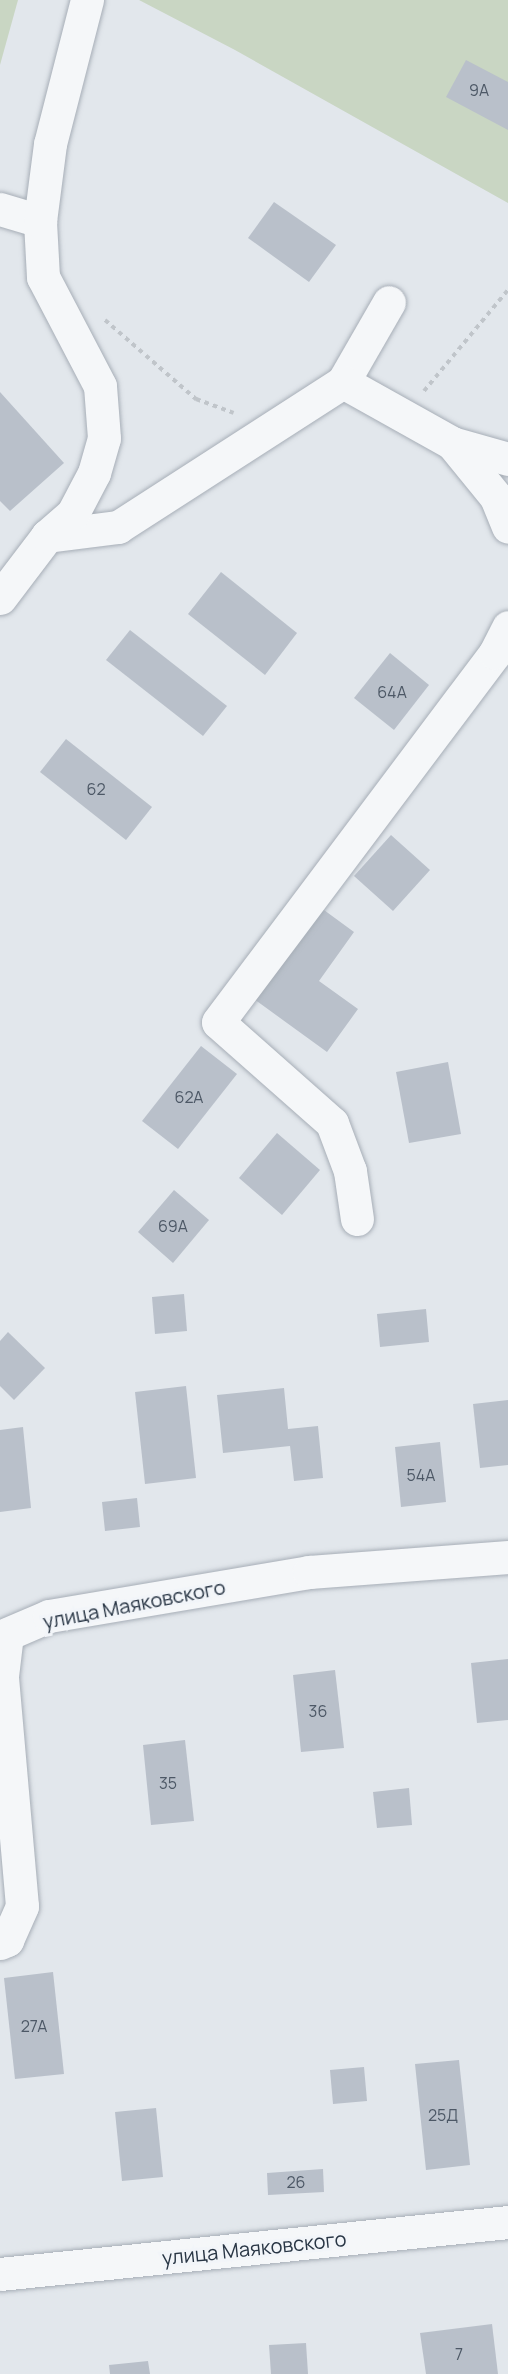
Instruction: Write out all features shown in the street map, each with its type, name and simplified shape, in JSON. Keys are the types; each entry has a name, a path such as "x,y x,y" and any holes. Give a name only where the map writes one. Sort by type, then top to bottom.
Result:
{"street":[{"path":"0,598 47,536 73,513 94,473 104,438 100,386 43,277 40,221 50,144 87,0"},
{"path":"0,208 40,221"},
{"path":"47,536 118,527 275,429 343,382 389,302"},
{"path":"343,382 452,443 508,459"},
{"path":"452,443 496,497 508,527"},
{"path":"357,1220 350,1171 332,1123 218,1022 495,653 508,627"},
{"name":"улица Маяковского","path":"0,1943 7,1940 22,1906 2,1676 7,1634 49,1616 309,1572 508,1557"},
{"name":"улица Маяковского","path":"0,2274 508,2222"}],"path":[{"path":"401,415 456,356 508,290"},
{"path":"101,318 196,399 275,429"}],"green space":[{"path":"0,0 18,0 0,65"},
{"path":"139,0 508,0 508,203 235,50"}],"building":[{"path":"466,60 508,82 508,130 446,97"},
{"path":"274,202 336,245 309,282 248,238"},
{"path":"0,392 64,463 10,511 0,501"},
{"path":"221,572 297,633 265,675 188,614"},
{"path":"130,630 227,706 203,736 106,660"},
{"path":"390,653 429,685 394,730 354,698"},
{"path":"66,739 152,807 126,840 40,772"},
{"path":"391,835 430,870 393,911 354,876"},
{"path":"313,902 354,932 319,981 358,1009 327,1052 247,994"},
{"path":"201,1046 237,1074 178,1149 142,1121"},
{"path":"448,1062 461,1134 409,1143 396,1072"},
{"path":"277,1133 320,1170 282,1215 239,1178"},
{"path":"174,1190 209,1220 173,1263 138,1232"},
{"path":"184,1294 187,1331 155,1334 152,1297"},
{"path":"426,1309 429,1342 380,1347 377,1314"},
{"path":"8,1332 45,1368 14,1400 0,1386 0,1341"},
{"path":"186,1386 196,1478 145,1484 135,1392"},
{"path":"284,1388 288,1429 318,1426 323,1478 294,1481 290,1446 223,1453 217,1395"},
{"path":"508,1400 508,1465 480,1468 473,1404"},
{"path":"23,1427 31,1508 0,1512 0,1430"},
{"path":"440,1442 446,1502 401,1507 395,1447"},
{"path":"137,1498 140,1527 105,1531 102,1502"},
{"path":"508,1659 508,1720 477,1723 471,1663"},
{"path":"335,1670 344,1748 301,1752 293,1675"},
{"path":"185,1740 194,1821 151,1825 143,1745"},
{"path":"409,1788 412,1825 377,1828 373,1792"},
{"path":"53,1972 64,2074 15,2079 4,1978"},
{"path":"459,2060 470,2165 426,2170 415,2064"},
{"path":"364,2067 367,2101 333,2104 330,2070"},
{"path":"156,2108 163,2177 122,2181 115,2112"},
{"path":"323,2169 324,2192 268,2195 267,2173"},
{"path":"492,2324 498,2374 426,2374 420,2333"},
{"path":"306,2343 308,2374 271,2374 269,2345"},
{"path":"148,2361 150,2374 110,2374 109,2365"}]}
